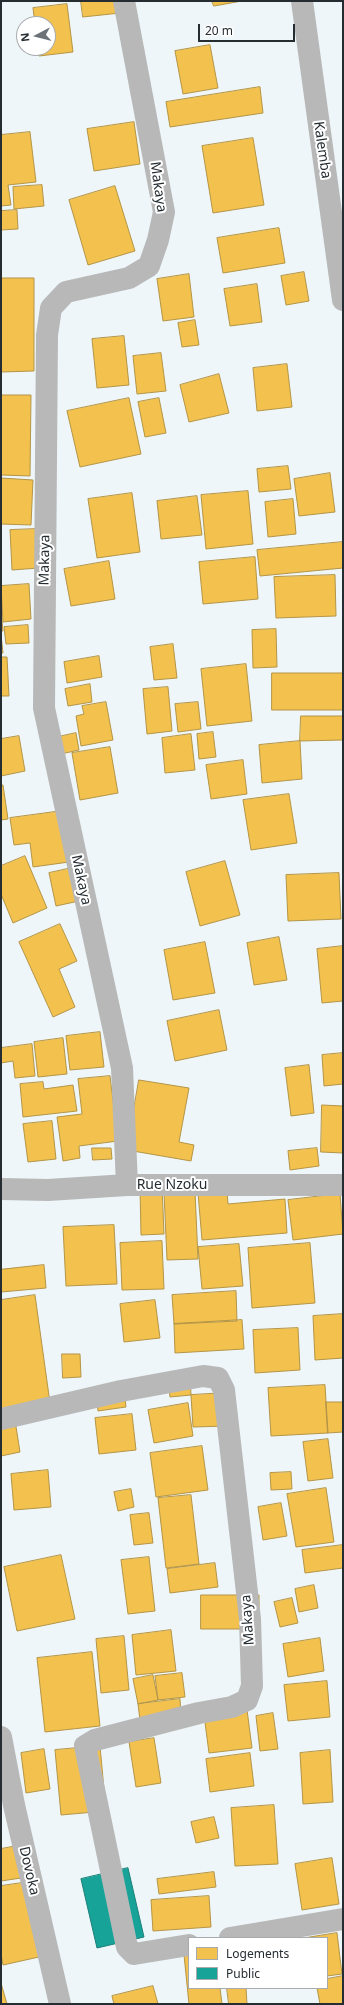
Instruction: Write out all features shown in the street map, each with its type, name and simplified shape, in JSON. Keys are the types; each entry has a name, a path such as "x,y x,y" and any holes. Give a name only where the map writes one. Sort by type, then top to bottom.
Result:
{"street":[{"name":"Makaya","path":"124,1 164,212 158,240 149,266 129,278 66,292 51,308 47,335 44,708 122,1068 127,1185"},
{"name":"Kalemba","path":"302,1 343,300"},
{"name":"Rue Nzoku","path":"1,1189 48,1190 127,1185 343,1184"},
{"name":"Makaya","path":"1,1419 121,1391 203,1376 218,1378 224,1390 250,1619 252,1686 247,1700 232,1707 199,1713 95,1740 85,1746 127,1947 134,1954 188,1945"},
{"name":"Dovoka","path":"1,1737 14,1804 60,2004"},
{"path":"236,1937 343,1919"}],"building: Logements":[{"path":"81,1 118,1 120,13 83,17"},
{"path":"212,1 242,1 214,6"},
{"path":"67,4 73,52 56,54 56,16 34,16 33,8"},
{"path":"210,45 218,88 183,94 175,51"},
{"path":"260,87 263,113 170,127 166,102"},
{"path":"134,122 140,164 94,171 87,129"},
{"path":"30,132 36,182 8,185 11,205 1,206 1,135"},
{"path":"253,138 264,205 213,213 202,146"},
{"path":"42,185 44,206 14,209 13,187"},
{"path":"115,186 135,251 88,265 69,200"},
{"path":"17,210 18,229 1,230 1,211"},
{"path":"279,228 285,263 223,273 217,238"},
{"path":"304,272 309,301 286,305 281,276"},
{"path":"189,274 194,317 163,321 157,279"},
{"path":"1,278 34,278 34,371 1,372"},
{"path":"257,284 262,322 230,326 224,289"},
{"path":"195,320 199,345 182,347 178,323"},
{"path":"124,336 129,385 97,388 92,339"},
{"path":"161,353 166,391 137,394 133,356"},
{"path":"287,364 292,407 257,411 253,368"},
{"path":"219,374 229,413 189,422 180,385"},
{"path":"1,395 31,395 30,476 1,475"},
{"path":"129,398 141,454 80,467 67,411"},
{"path":"159,398 166,433 145,437 138,402"},
{"path":"288,466 291,489 259,492 257,469"},
{"path":"330,473 335,512 299,516 294,479"},
{"path":"1,478 33,480 31,525 1,524"},
{"path":"248,491 253,544 206,549 201,495"},
{"path":"132,493 140,552 97,558 88,499"},
{"path":"197,496 202,535 161,539 157,501"},
{"path":"293,499 296,534 268,537 265,502"},
{"path":"36,529 39,568 12,570 10,530"},
{"path":"343,542 343,568 260,576 257,550"},
{"path":"255,557 258,599 203,604 199,562"},
{"path":"109,561 115,599 71,606 64,569"},
{"path":"335,575 336,616 276,618 274,577"},
{"path":"29,584 31,619 3,622 1,586"},
{"path":"1,610 3,631 1,631"},
{"path":"28,625 29,643 6,644 4,627"},
{"path":"276,629 277,667 253,668 252,630"},
{"path":"1,635 3,653 1,653"},
{"path":"173,644 177,678 154,680 150,647"},
{"path":"99,656 102,677 67,683 64,662"},
{"path":"1,657 7,657 9,696 1,696"},
{"path":"246,664 252,721 207,726 201,669"},
{"path":"272,673 343,673 343,710 272,710"},
{"path":"90,684 92,702 68,706 65,689"},
{"path":"168,687 172,731 147,734 143,689"},
{"path":"106,702 113,740 81,746 76,716 84,714 82,706"},
{"path":"198,702 201,729 178,732 175,704"},
{"path":"301,716 343,716 343,740 300,741"},
{"path":"213,732 216,757 199,759 197,734"},
{"path":"76,733 79,750 61,754 58,737"},
{"path":"191,734 195,770 165,773 162,738"},
{"path":"19,736 25,771 1,776 1,739"},
{"path":"300,741 302,779 262,783 259,745"},
{"path":"110,747 118,793 80,800 72,753"},
{"path":"243,760 247,794 211,799 206,765"},
{"path":"1,785 3,785 8,819 1,820"},
{"path":"289,794 297,843 251,850 243,800"},
{"path":"62,811 69,862 33,867 30,843 14,845 10,818"},
{"path":"25,856 47,908 13,923 1,894 1,866"},
{"path":"225,861 240,915 200,926 186,872"},
{"path":"72,868 79,901 56,906 49,873"},
{"path":"339,873 341,919 288,921 286,875"},
{"path":"60,924 77,961 59,969 75,1007 53,1017 19,942"},
{"path":"279,937 287,980 254,985 247,943"},
{"path":"205,942 215,993 173,1000 164,950"},
{"path":"343,946 343,1001 322,1003 317,949"},
{"path":"219,1010 227,1050 175,1061 167,1021"},
{"path":"100,1032 104,1067 70,1070 66,1036"},
{"path":"63,1038 67,1074 38,1077 34,1042"},
{"path":"32,1044 35,1076 15,1078 13,1061 1,1063 1,1048"},
{"path":"343,1053 343,1084 324,1086 322,1055"},
{"path":"309,1065 314,1113 291,1116 285,1068"},
{"path":"110,1076 118,1141 79,1146 80,1158 63,1161 57,1117 82,1114 78,1079"},
{"path":"139,1080 189,1088 179,1142 194,1145 191,1161 127,1150"},
{"path":"43,1082 44,1089 73,1085 77,1111 23,1117 20,1084"},
{"path":"322,1105 343,1106 343,1153 321,1152"},
{"path":"52,1121 56,1159 28,1162 23,1124"},
{"path":"92,1148 111,1148 112,1159 93,1160"},
{"path":"317,1148 319,1166 290,1170 288,1151"},
{"path":"162,1186 164,1234 141,1235 140,1188"},
{"path":"195,1191 198,1259 167,1260 164,1192"},
{"path":"227,1191 228,1204 285,1199 287,1233 202,1240 198,1193"},
{"path":"340,1194 343,1234 293,1240 288,1200"},
{"path":"114,1225 117,1284 66,1286 63,1227"},
{"path":"162,1241 164,1289 122,1290 120,1243"},
{"path":"310,1243 315,1303 252,1308 248,1248"},
{"path":"239,1244 243,1286 202,1289 198,1247"},
{"path":"44,1265 46,1288 1,1292 1,1269"},
{"path":"236,1291 237,1321 174,1324 172,1295"},
{"path":"35,1295 50,1403 1,1410 1,1300"},
{"path":"155,1300 160,1338 124,1342 120,1304"},
{"path":"343,1314 343,1358 315,1360 313,1316"},
{"path":"242,1320 244,1349 175,1353 174,1324"},
{"path":"298,1328 300,1370 255,1373 253,1330"},
{"path":"62,1354 80,1354 81,1377 63,1378"},
{"path":"190,1375 191,1395 170,1397 168,1377"},
{"path":"325,1385 328,1433 271,1436 268,1388"},
{"path":"124,1388 126,1407 98,1411 96,1392"},
{"path":"226,1393 228,1426 193,1427 191,1395"},
{"path":"326,1402 343,1402 343,1432 328,1433"},
{"path":"188,1403 193,1436 154,1443 148,1410"},
{"path":"14,1414 20,1452 1,1456 1,1416"},
{"path":"132,1414 136,1450 99,1454 95,1418"},
{"path":"328,1439 333,1478 308,1481 303,1442"},
{"path":"202,1446 208,1490 156,1497 150,1453"},
{"path":"48,1470 51,1507 14,1510 11,1474"},
{"path":"291,1472 292,1489 271,1490 270,1473"},
{"path":"326,1488 334,1542 296,1547 287,1494"},
{"path":"131,1489 134,1507 118,1511 114,1492"},
{"path":"191,1495 199,1564 166,1568 158,1498"},
{"path":"281,1503 287,1536 263,1540 258,1507"},
{"path":"149,1513 153,1543 134,1545 130,1515"},
{"path":"343,1545 343,1568 305,1573 302,1550"},
{"path":"61,1555 75,1619 17,1631 4,1567"},
{"path":"149,1557 155,1611 128,1614 121,1560"},
{"path":"215,1563 218,1587 170,1593 167,1569"},
{"path":"314,1585 318,1608 299,1612 295,1589"},
{"path":"201,1595 259,1595 259,1629 201,1629"},
{"path":"292,1598 298,1623 280,1627 274,1602"},
{"path":"171,1630 176,1671 136,1675 132,1635"},
{"path":"124,1636 129,1690 101,1693 96,1639"},
{"path":"320,1638 324,1671 288,1677 283,1644"},
{"path":"92,1652 100,1726 45,1732 37,1658"},
{"path":"182,1673 185,1697 158,1700 155,1676"},
{"path":"153,1675 158,1700 138,1704 133,1679"},
{"path":"327,1681 330,1717 288,1721 284,1685"},
{"path":"180,1699 181,1714 140,1720 138,1704"},
{"path":"246,1702 252,1748 209,1753 203,1707"},
{"path":"273,1713 278,1749 260,1751 256,1716"},
{"path":"154,1738 161,1783 136,1787 129,1742"},
{"path":"100,1746 106,1811 61,1815 55,1750"},
{"path":"44,1749 50,1789 26,1793 21,1753"},
{"path":"330,1750 333,1802 303,1804 300,1753"},
{"path":"250,1753 254,1786 210,1792 206,1759"},
{"path":"274,1805 278,1864 235,1866 231,1808"},
{"path":"214,1817 219,1838 196,1843 191,1822"},
{"path":"17,1846 21,1878 1,1881 1,1849"},
{"path":"332,1858 339,1904 302,1910 295,1864"},
{"path":"214,1872 216,1887 159,1894 157,1879"},
{"path":"22,1883 39,1957 3,1965 1,1954 1,1886"},
{"path":"209,1896 211,1927 153,1931 151,1900"},
{"path":"337,1933 342,1974 328,1976 328,1937 311,1937"},
{"path":"188,1954 188,1989 220,1989 222,2004 189,2004 184,1955"},
{"path":"343,1976 343,2004 320,2004 317,1989 328,1989 328,1979"},
{"path":"1,1983 7,2004 1,2004"},
{"path":"153,1986 158,2004 114,2004 112,1996"},
{"path":"227,1989 246,1989 247,2004 229,2004"}],"building: Public":[{"path":"128,1868 144,1937 97,1948 81,1879"}]}
